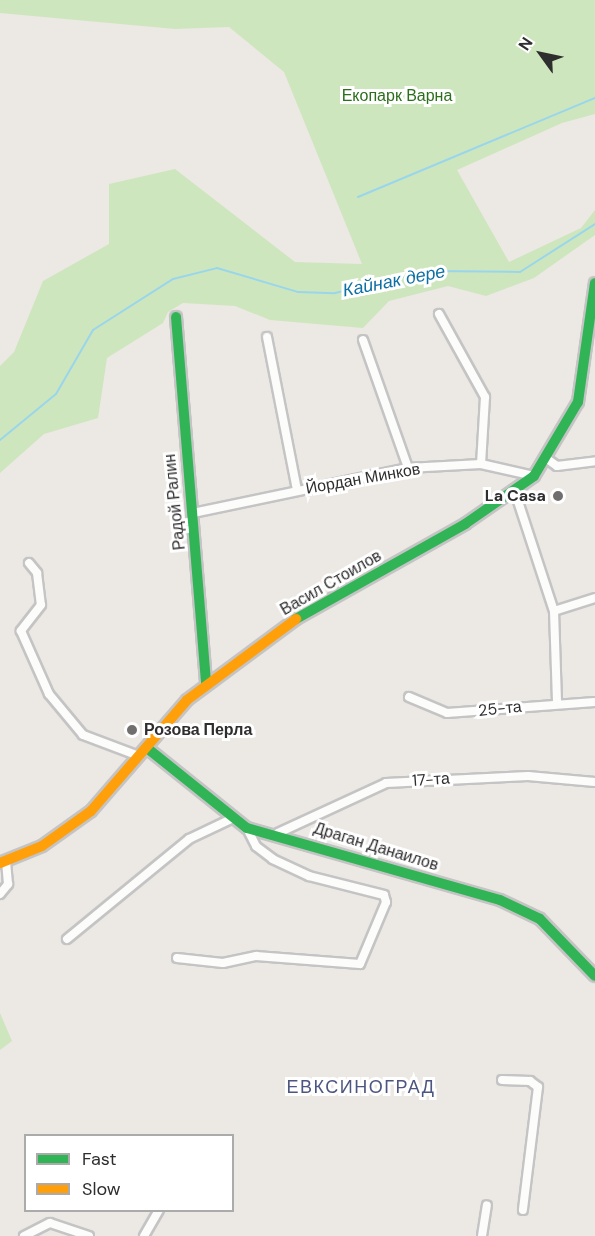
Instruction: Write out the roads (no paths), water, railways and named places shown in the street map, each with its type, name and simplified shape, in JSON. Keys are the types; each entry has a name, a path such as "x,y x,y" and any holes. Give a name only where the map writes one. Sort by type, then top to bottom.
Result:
{"street":[{"name":"Васил Стоилов","path":"3,863 79,821 206,683 298,618 515,492 534,476 547,459 578,402 595,283"},
{"path":"439,314 485,397 481,464"},
{"name":"Радой Ралин","path":"176,317 206,683"},
{"path":"267,337 297,490"},
{"path":"363,340 408,468"},
{"path":"547,459 557,466 595,461"},
{"name":"Йордан Минков","path":"193,513 408,468 481,464 534,476"},
{"path":"515,492 554,610 557,703"},
{"path":"29,563 38,573 41,605 21,631 45,687 83,735 138,756"},
{"path":"554,610 595,598"},
{"name":"25-та","path":"409,697 447,713 557,703 595,702"},
{"name":"Драган Данаилов","path":"147,748 231,819 247,828 278,833 500,900 557,931 595,976"},
{"name":"17-та","path":"278,833 387,783 528,776 595,782"},
{"path":"67,939 189,838 231,819"},
{"path":"177,958 223,963 255,956 360,963 386,902 384,895 309,876 273,859 256,846 247,828"},
{"path":"0,894 8,884 3,863"},
{"path":"502,1080 530,1081 538,1087 523,1210"},
{"path":"482,1236 487,1205"},
{"path":"144,1236 158,1212"},
{"path":"24,1236 50,1223 89,1236"}],"waterway":[{"name":"Кайнак дере","path":"358,197 595,98"},
{"name":"Кайнак дере","path":"0,440 56,394 93,330 173,279 217,268 298,292 335,293 429,271 520,272 595,224"}],"place":[{"name":"La Casa","path":"558,496"},
{"name":"Розова Перла","path":"132,730"}],"district":[{"name":"ЕВКСИНОГРАД","path":"361,1087"}],"park label":[{"name":"Екопарк Варна","path":"397,96"}]}
